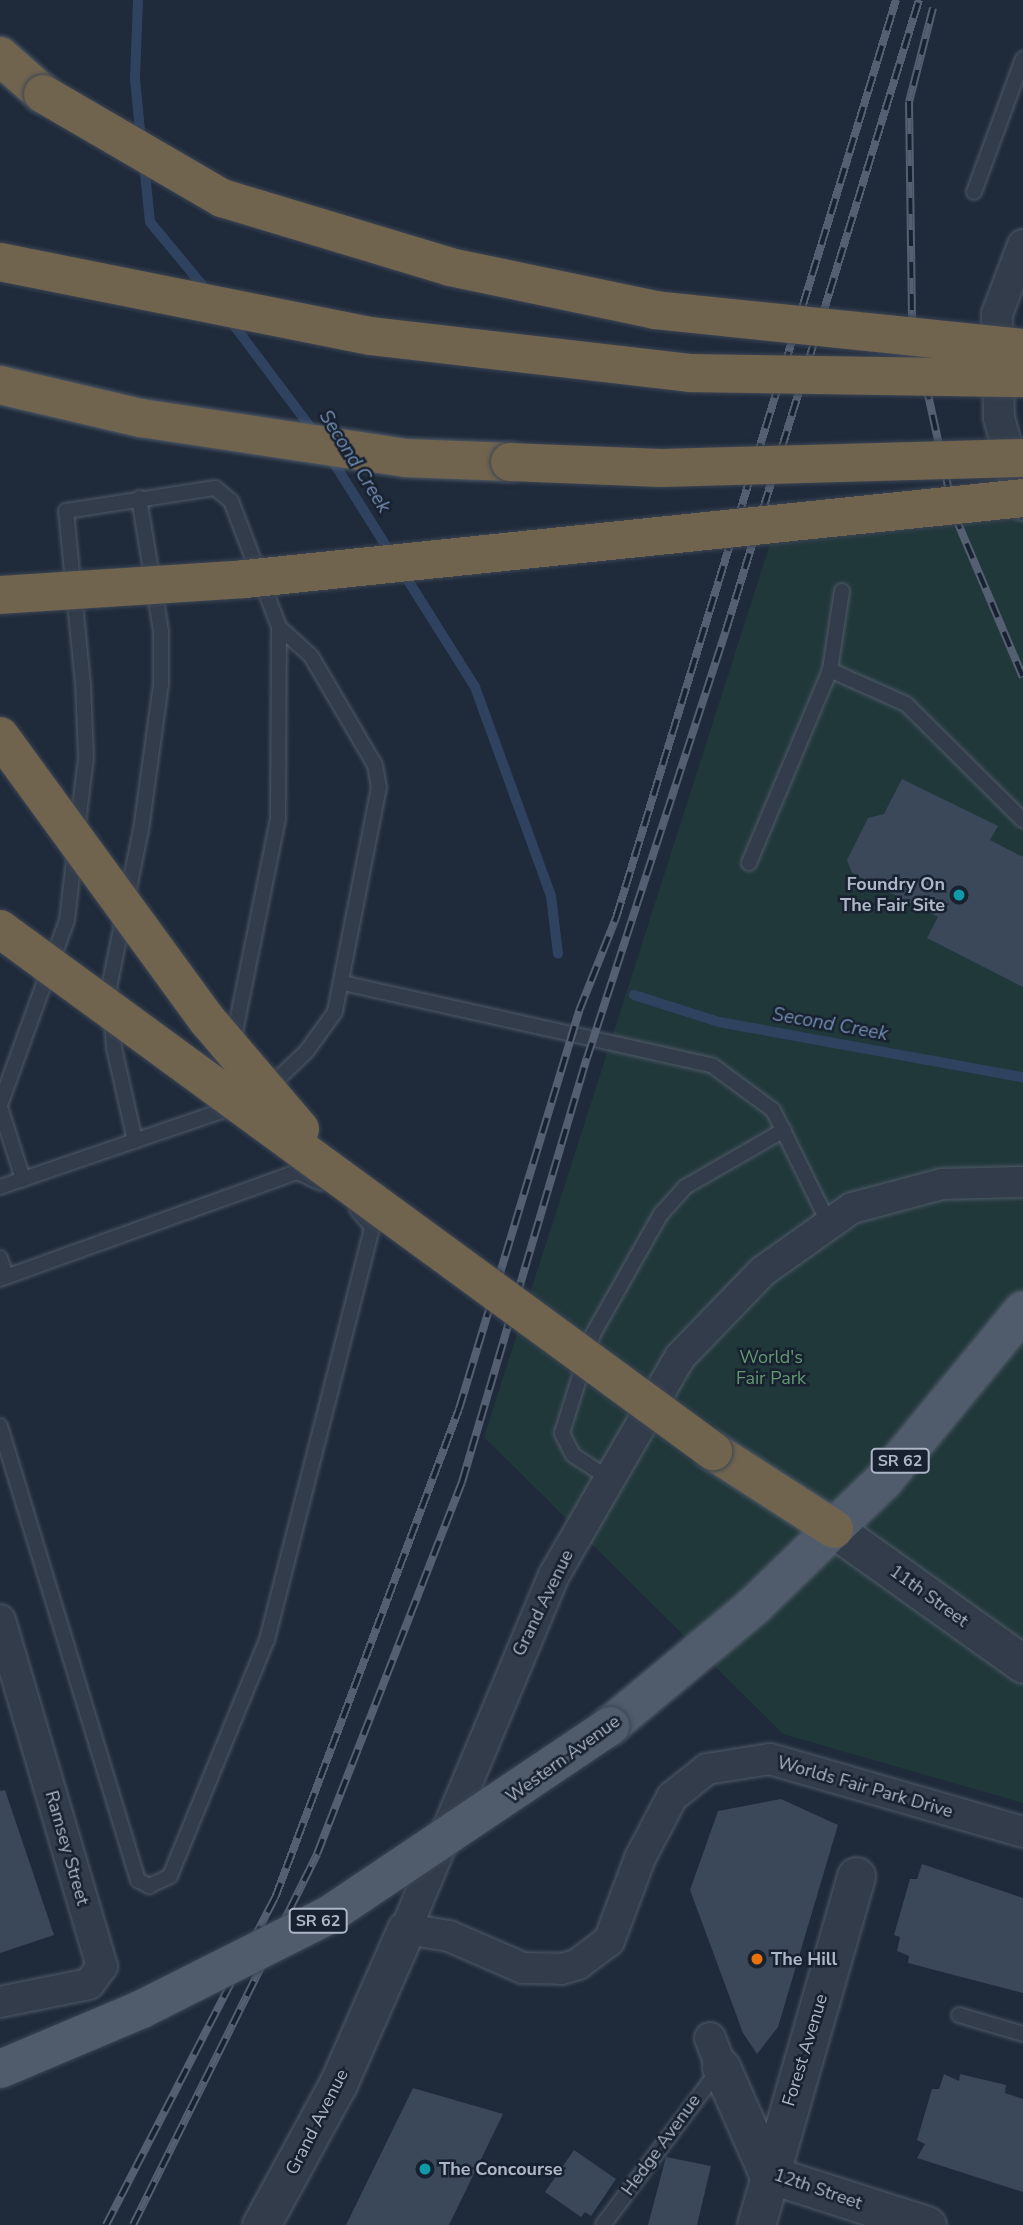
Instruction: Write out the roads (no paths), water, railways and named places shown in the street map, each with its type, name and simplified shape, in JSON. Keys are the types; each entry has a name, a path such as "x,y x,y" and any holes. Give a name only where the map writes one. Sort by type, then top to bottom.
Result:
{"highway":[{"path":"0,56 43,94 222,198 450,267 655,310 1023,348"},
{"path":"0,261 371,336 620,365 690,373 1023,378"},
{"path":"0,385 141,418 406,458 660,468 1023,458"},
{"path":"0,594 246,579 1023,498"},
{"path":"0,736 208,1021 298,1127 417,1234"},
{"path":"0,929 713,1451 834,1529"}],"main road":[{"name":"Western Avenue","path":"0,2069 142,2009 329,1915 610,1726 755,1605 884,1480 1023,1311"}],"street":[{"path":"1023,244 997,314 999,418 1023,505"},
{"name":"Grand Avenue","path":"261,2225 338,2084 554,1575 680,1357 763,1271 852,1208 942,1184 1023,1182"},
{"name":"11th Street","path":"834,1529 1023,1664"},
{"name":"Ramsey Street","path":"0,1620 102,1966 89,1984 0,2002"},
{"name":"Worlds Fair Park Drive","path":"406,1929 449,1936 523,1968 562,1969 594,1955 621,1920 640,1858 672,1797 707,1769 770,1759 1018,1826"},
{"name":"Forest Avenue","path":"756,2225 768,2174 856,1876"},
{"name":"12th Street","path":"715,2052 768,2174 927,2225"}],"lane":[{"path":"974,192 1023,59"},
{"path":"23,1179 0,1106 67,920 86,758 66,511 215,488 231,501 279,626 278,819 226,1071 229,1109"},
{"path":"135,1141 114,1048 109,988 144,816 161,684 161,631 139,498"},
{"path":"748,863 830,670 842,591"},
{"path":"0,1187 257,1097 306,1052 334,1012 343,983 379,787 375,765 311,656 279,626"},
{"path":"830,670 906,704 1023,820"},
{"path":"343,983 713,1066 748,1087 784,1130 830,1224"},
{"path":"610,1479 573,1455 562,1433 593,1335 661,1214 685,1187 784,1130"},
{"path":"0,1258 3,1278 297,1172 329,1186 372,1227 267,1640 170,1876 149,1886 138,1880 0,1426"},
{"path":"959,2015 1023,2034"},
{"name":"Hedge Avenue","path":"603,2225 715,2052"}],"waterway":[{"name":"Second Creek","path":"138,0 135,79 141,140"},
{"name":"Second Creek","path":"144,163 150,222 207,291"},
{"name":"Second Creek","path":"230,320 317,436"},
{"name":"Second Creek","path":"329,455 393,557"},
{"name":"Second Creek","path":"402,571 475,687 551,896 558,954"},
{"name":"Second Creek","path":"634,995 719,1022 1023,1077"}],"railway":[{"path":"106,2225 275,1898 459,1409 579,1011 616,918 896,0"},
{"path":"133,2225 317,1854 462,1482 587,1058 726,630 919,0"},
{"path":"933,8 909,102 912,321 954,514 1023,677"}],"place":[{"name":"Foundry On The Fair Site","path":"959,895"},
{"name":"The Hill","path":"757,1959"},
{"name":"The Concourse","path":"425,2169"}],"park label":[{"name":"World's Fair Park","path":"771,1368"}]}
